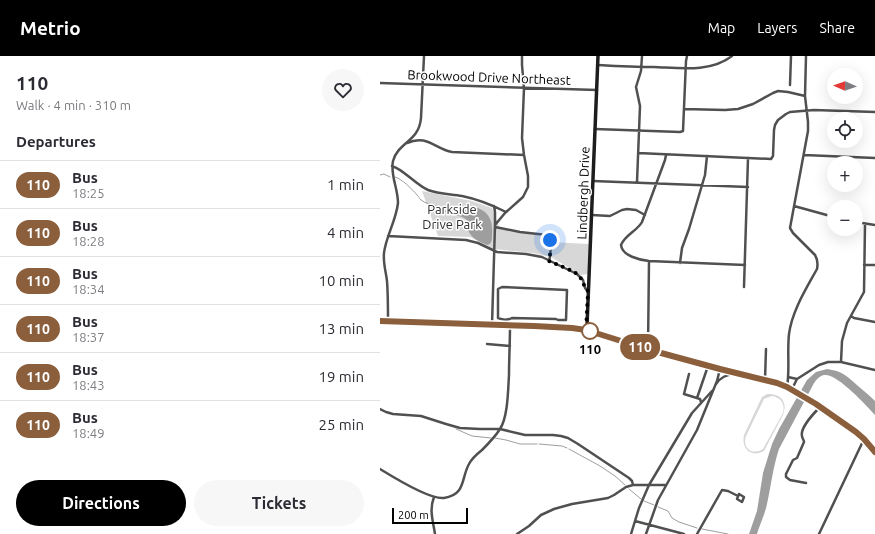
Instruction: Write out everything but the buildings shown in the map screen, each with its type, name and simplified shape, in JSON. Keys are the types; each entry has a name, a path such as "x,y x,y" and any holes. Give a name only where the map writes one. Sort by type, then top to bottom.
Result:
{"highway":[{"path":"380,321 577,328 586,330 708,366 777,383 792,389 818,405 864,439 875,452"}],"main road":[{"name":"Lindbergh Drive","path":"586,330 598,56"}],"street":[{"path":"388,321 388,292 384,257 385,247 398,202 392,166 396,154 415,135 420,125 424,56"},
{"path":"495,226 506,212 522,197 528,187 528,176 522,138 524,88 522,56"},
{"path":"637,182 640,106 636,87 642,67 642,56"},
{"path":"595,129 683,131 685,68 687,56"},
{"path":"598,65 698,68 714,65 732,56"},
{"path":"790,85 791,56"},
{"path":"787,387 790,330 799,303 817,269 818,264 815,255 791,230 790,225 808,130 805,96 806,56"},
{"name":"Brookwood Drive Northeast","path":"380,83 597,90"},
{"path":"684,109 738,109 753,104 773,92 778,91 805,96"},
{"path":"638,153 771,158 773,156 775,125 782,116 790,112 807,110 875,112"},
{"path":"405,144 422,140 429,142 443,150 452,152 524,155"},
{"path":"666,154 641,225 623,240 621,243 623,251 642,260 650,261 745,265"},
{"path":"804,155 875,158"},
{"path":"680,263 682,248 706,171 707,156"},
{"path":"744,287 748,158"},
{"path":"392,166 427,190 469,198 494,206 506,212"},
{"path":"593,181 748,187"},
{"path":"492,325 495,226 494,206"},
{"path":"794,206 827,214"},
{"path":"592,216 610,216 627,209 636,210 645,215"},
{"path":"841,362 842,341 851,316 864,292 865,224 875,225"},
{"path":"495,226 520,232 547,235 550,240 549,261"},
{"path":"388,236 466,240 478,243 499,253 542,257 577,274 588,291"},
{"path":"648,349 650,261"},
{"path":"864,265 875,265"},
{"path":"502,287 567,290 566,320 512,318 503,320 498,318 498,299 498,289 502,287"},
{"path":"493,292 498,293"},
{"path":"493,298 498,299"},
{"path":"851,316 854,318 875,322"},
{"path":"556,319 556,328"},
{"path":"380,470 434,497 447,497 458,491 462,485 470,462 490,442 500,429 508,398 510,326"},
{"path":"486,344 510,346"},
{"path":"765,380 766,349"},
{"path":"792,389 797,379 823,363 832,361 841,362 875,370"},
{"path":"697,398 708,366"},
{"path":"646,534 658,500 694,435 714,389 720,369"},
{"path":"715,386 723,377 736,373"},
{"path":"689,374 684,394 700,399 702,402"},
{"path":"788,377 797,379"},
{"path":"631,534 639,508 649,485 692,413 714,389"},
{"path":"806,483 790,480 786,477 786,474 793,460 797,458 804,442 802,433 809,418 818,405"},
{"path":"380,409 393,414 420,416 459,428 500,429 525,435 553,435 568,438 629,478 633,485"},
{"path":"819,534 864,439"},
{"path":"517,534 529,526 539,516 549,511 572,504 608,498 626,487 633,485 666,485"},
{"path":"697,534 722,490 738,496"},
{"path":"434,497 431,514 435,534"},
{"path":"635,521 684,534"}],"green space":[{"name":"Parkside Drive Park","path":"422,191 472,201 492,208 500,229 539,235 549,242 589,244 588,274 581,275 551,257 533,253 494,249 470,237 438,236"},
{"path":"767,394 776,395 782,399 785,406 783,415 764,451 759,453 751,453 746,448 743,440 762,397","holes":["773,396 782,402 784,407 783,413 763,449 755,452 749,450 745,444 746,436 764,399"]}],"shaded area":[{"path":"463,207 476,208 486,213 489,217 492,228 492,240 490,244 487,245 478,241 471,235 466,219 448,213 449,211 458,212"},
{"path":"827,369 844,374 873,399 875,401 875,415 851,390 836,379 830,376 820,376 813,385 779,449 766,508 757,534 749,534 757,511 763,473 772,444 779,429 807,380 816,372"}],"waterway":[{"path":"380,175 384,174 390,177"},
{"path":"395,177 407,184 421,200 448,212"},
{"path":"456,429 472,436 491,438"},
{"path":"495,438 520,444 537,444"},
{"path":"539,444 562,446 567,448"},
{"path":"569,449 600,466 625,485"},
{"path":"629,489 641,499"},
{"path":"644,501 654,505"},
{"path":"658,507 668,511 672,518 679,522 697,528"},
{"path":"702,529 728,534"}],"bus line":[{"name":"110","path":"380,321 534,326 586,330 650,350 777,383 787,387 816,404 856,432 875,452"}],"place":[{"name":"110","path":"590,331"}],"route":[{"path":"550,240 549,261 573,271 580,276 588,291 586,330 590,331"}]}
